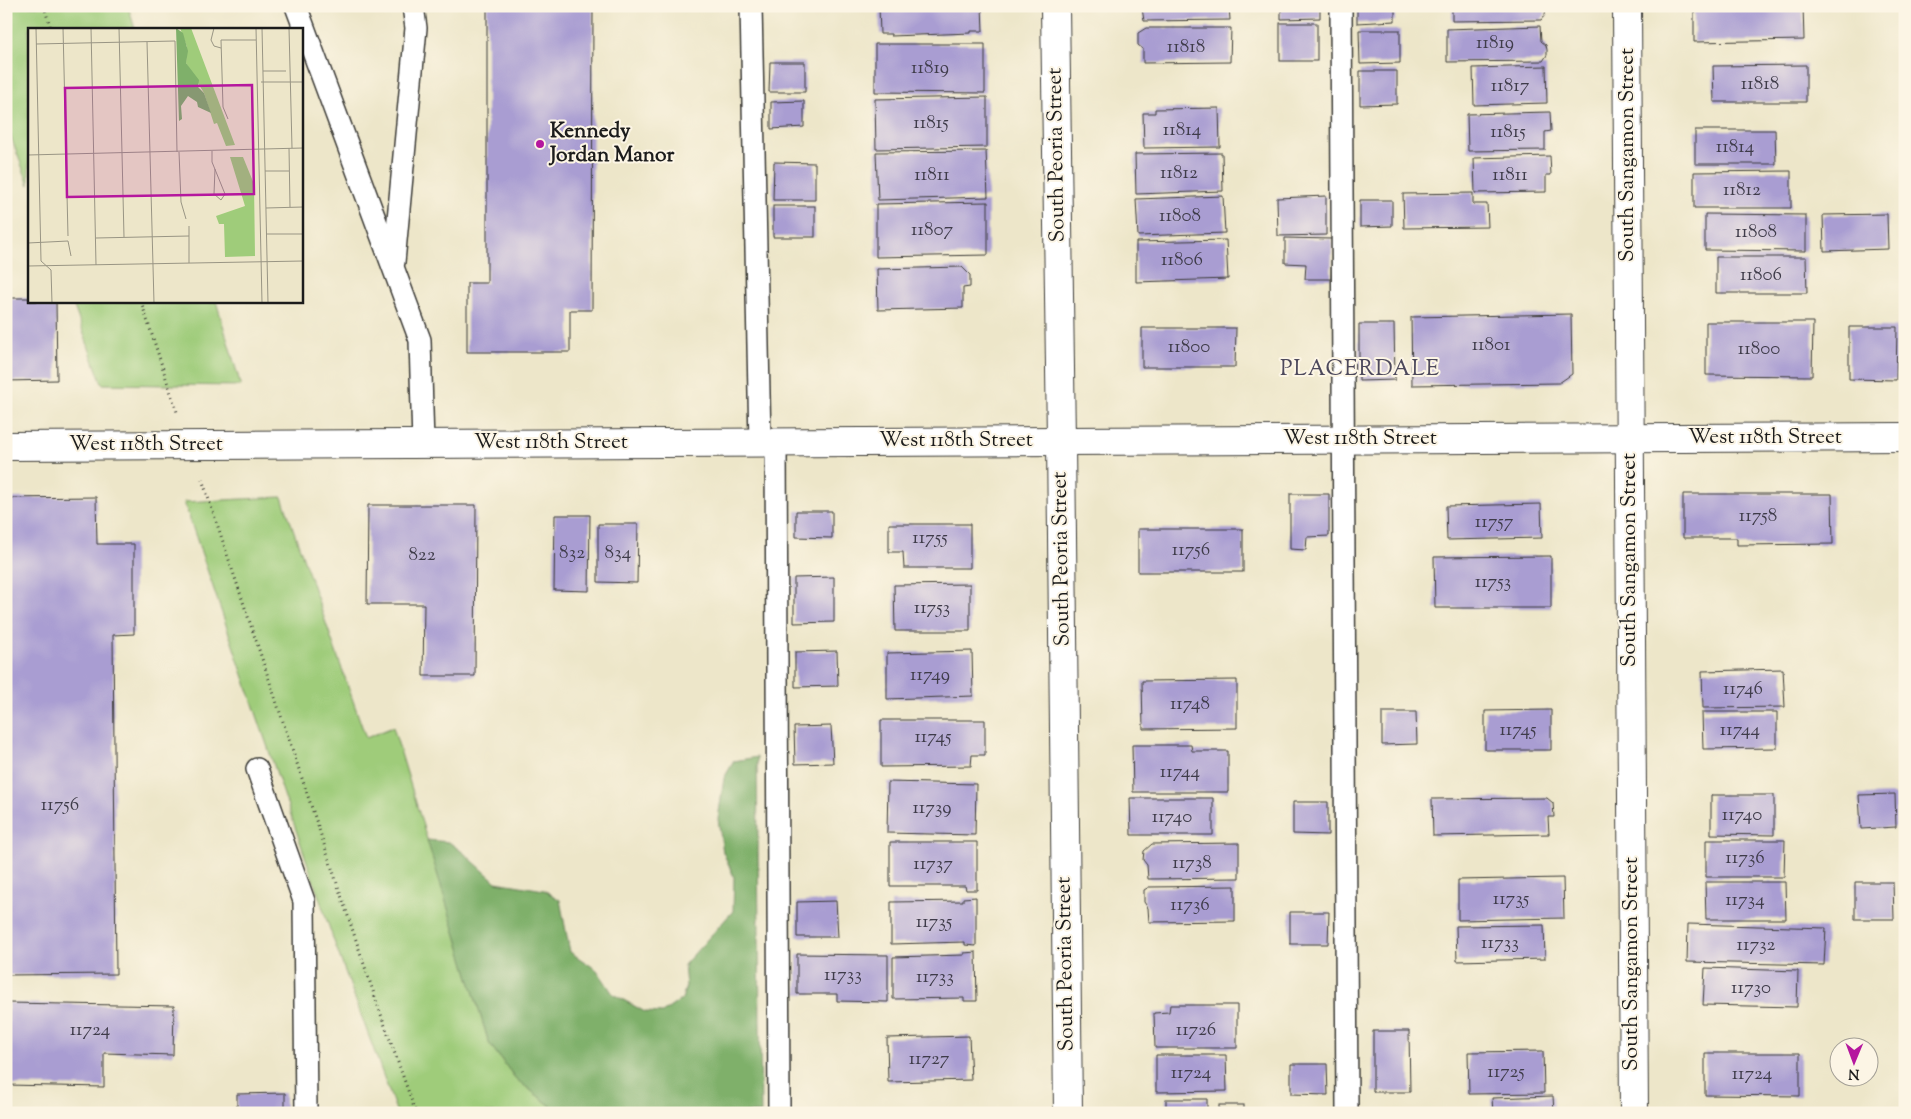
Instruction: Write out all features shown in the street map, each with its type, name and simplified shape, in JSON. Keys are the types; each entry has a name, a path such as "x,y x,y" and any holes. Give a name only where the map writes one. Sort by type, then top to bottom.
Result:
{"street":[{"name":"South Peoria Street","path":"1055,6 1068,1113"},
{"name":"South Sangamon Street","path":"1627,6 1634,1113"},
{"name":"West 118th Street","path":"6,446 1905,437"}],"lane":[{"path":"296,6 420,340 423,444"},
{"path":"393,267 416,28 413,6"},
{"path":"751,6 768,442 779,1113"},
{"path":"1341,6 1347,1113"},
{"path":"257,769 304,901 306,1113"}],"path":[{"path":"44,6 51,28"},
{"path":"141,302 172,396"},
{"path":"204,484 416,1113"}],"green space":[{"path":"6,6 128,6 135,28 28,28 28,182 6,124"},
{"path":"72,302 216,302 241,386 102,384"},
{"path":"282,497 366,738 393,727 489,1043 516,1079 551,1106 552,1113 397,1113 335,944 184,502"},
{"path":"757,757 761,1113 552,1113 551,1106 516,1079 489,1043 427,840 449,842 496,882 544,890 560,900 570,952 597,970 613,994 645,1012 662,1013 682,999 686,986 684,965 733,911 734,877 723,852 718,819 724,778 734,761"}],"building":[{"name":"Kennedy Jordan Manor","path":"487,6 593,6 592,310 570,310 570,352 467,352 467,283 487,283"},
{"path":"879,6 982,6 983,31 891,36 891,34 880,34"},
{"path":"1140,6 1229,6 1230,20 1144,21"},
{"path":"1281,6 1320,6 1320,18 1281,19"},
{"path":"1357,6 1395,6 1395,21 1357,23"},
{"path":"1452,6 1546,6 1545,15 1541,20 1452,21"},
{"path":"1694,6 1803,6 1804,40 1694,42"},
{"path":"1280,23 1317,23 1317,61 1280,61"},
{"path":"1540,26 1541,41 1546,45 1547,50 1547,55 1543,61 1447,62 1447,29"},
{"path":"1146,28 1231,28 1230,62 1143,63 1143,49 1138,45 1138,33"},
{"path":"1359,30 1400,30 1400,63 1360,64"},
{"path":"875,44 985,44 985,93 875,92"},
{"path":"770,62 805,62 805,92 769,92"},
{"path":"1806,65 1806,102 1714,102 1713,66"},
{"path":"1546,66 1547,103 1474,105 1473,68"},
{"path":"1360,71 1397,71 1397,104 1360,105"},
{"path":"987,97 987,147 876,149 875,99"},
{"path":"804,101 804,127 771,129 771,102"},
{"path":"1219,108 1220,147 1144,148 1143,113 1155,113 1155,109"},
{"path":"1550,112 1551,131 1545,132 1545,150 1468,151 1467,114"},
{"path":"1695,130 1775,130 1776,164 1695,164"},
{"path":"986,151 988,197 878,200 876,152"},
{"path":"1222,153 1223,191 1136,194 1135,154"},
{"path":"1550,156 1551,175 1546,175 1546,192 1475,193 1474,158"},
{"path":"774,162 815,163 815,200 773,200"},
{"path":"1791,171 1791,208 1694,208 1694,172"},
{"path":"1473,193 1473,204 1487,204 1488,227 1404,228 1403,194"},
{"path":"1223,196 1225,233 1138,236 1136,199"},
{"path":"1326,196 1326,235 1278,236 1277,198"},
{"path":"1360,200 1392,200 1392,226 1360,227"},
{"path":"988,202 988,255 876,257 876,204"},
{"path":"773,206 815,206 815,237 773,237"},
{"path":"1705,214 1806,215 1806,251 1705,250"},
{"path":"1887,214 1888,249 1824,251 1823,215"},
{"path":"1285,238 1332,239 1331,279 1305,279 1306,264 1285,263"},
{"path":"1226,240 1228,279 1136,282 1136,242"},
{"path":"1716,257 1806,257 1807,293 1716,293"},
{"path":"962,267 970,275 970,287 963,288 963,308 878,310 877,269"},
{"path":"6,298 28,298 28,302 56,302 57,380 6,381"},
{"path":"1571,314 1572,374 1559,383 1412,385 1411,317"},
{"path":"1706,322 1813,322 1812,376 1706,375"},
{"path":"1359,324 1394,324 1395,380 1359,381"},
{"path":"1849,327 1897,327 1896,380 1849,379"},
{"path":"1142,328 1236,328 1235,367 1142,367"},
{"path":"1290,494 1329,494 1329,536 1307,537 1306,550 1290,549"},
{"path":"1683,494 1832,494 1833,544 1737,545 1737,538 1683,538"},
{"path":"96,497 97,544 134,544 134,634 113,635 116,974 6,975 6,498"},
{"path":"1541,504 1542,538 1447,540 1446,506"},
{"path":"368,505 476,505 475,676 423,676 424,604 367,604"},
{"path":"796,511 832,511 832,538 796,537"},
{"path":"555,515 590,515 589,591 554,590"},
{"path":"598,524 638,524 637,583 598,582"},
{"path":"889,524 970,524 970,568 904,568 903,552 889,552"},
{"path":"1138,529 1243,529 1243,572 1138,572"},
{"path":"1551,556 1551,608 1435,608 1434,557"},
{"path":"834,577 834,622 794,623 794,578"},
{"path":"970,584 970,631 895,631 894,585"},
{"path":"837,651 838,686 795,687 795,652"},
{"path":"972,651 973,696 887,699 887,653"},
{"path":"1783,669 1785,707 1703,708 1702,671"},
{"path":"1237,680 1237,728 1143,729 1142,681"},
{"path":"1551,710 1551,750 1485,750 1485,711"},
{"path":"1382,712 1416,712 1417,744 1382,745"},
{"path":"1702,712 1777,712 1777,748 1703,749"},
{"path":"881,720 985,720 985,755 972,755 971,766 881,767"},
{"path":"831,726 833,763 795,764 794,727"},
{"path":"1132,745 1191,745 1192,751 1228,751 1228,792 1133,792"},
{"path":"888,782 976,784 975,835 887,833"},
{"path":"1895,794 1896,827 1861,829 1859,795"},
{"path":"1711,795 1774,795 1774,835 1711,834"},
{"path":"1130,798 1213,798 1213,835 1131,835"},
{"path":"1547,798 1553,803 1554,817 1548,817 1549,834 1433,836 1432,799"},
{"path":"1293,802 1328,802 1328,835 1293,834"},
{"path":"1706,840 1785,840 1784,877 1706,877"},
{"path":"890,842 977,842 977,890 966,890 965,886 890,886"},
{"path":"1239,843 1239,878 1148,879 1147,865 1143,860 1144,851 1152,844"},
{"path":"1563,878 1564,918 1458,920 1458,880"},
{"path":"1705,882 1785,882 1786,919 1706,919"},
{"path":"1855,882 1893,882 1894,919 1855,919"},
{"path":"1235,886 1235,921 1149,922 1148,908 1144,902 1144,890 1149,887"},
{"path":"976,897 976,946 965,945 965,942 891,944 891,902 963,901 963,898"},
{"path":"836,901 838,937 797,937 797,902"},
{"path":"1290,912 1329,912 1328,944 1290,944"},
{"path":"1688,924 1826,928 1824,965 1687,962"},
{"path":"1544,925 1545,959 1457,961 1456,926"},
{"path":"976,952 977,1001 964,1001 964,998 893,999 893,957 964,955 964,953"},
{"path":"797,954 888,955 888,1002 837,1001 837,994 797,994"},
{"path":"1705,968 1798,971 1797,1007 1703,1005"},
{"path":"8,1003 174,1006 173,1055 104,1053 104,1087 7,1085"},
{"path":"1170,1005 1237,1005 1237,1048 1155,1048 1154,1013 1169,1012"},
{"path":"1373,1031 1409,1031 1410,1092 1373,1092"},
{"path":"969,1036 971,1080 888,1082 887,1038"},
{"path":"1543,1051 1544,1093 1469,1094 1468,1052"},
{"path":"1705,1053 1800,1053 1800,1096 1705,1095"},
{"path":"1156,1055 1226,1055 1227,1091 1156,1092"},
{"path":"1291,1064 1327,1064 1328,1095 1291,1094"},
{"path":"285,1093 285,1113 237,1113 237,1094"},
{"path":"1553,1096 1554,1113 1493,1113 1492,1098"},
{"path":"1166,1099 1207,1099 1207,1113 1166,1113"},
{"path":"1219,1105 1244,1105 1244,1113 1219,1113"}],"place":[{"name":"Kennedy Jordan Manor","path":"540,144"}],"district":[{"name":"PLACERDALE","path":"1360,370"}]}
